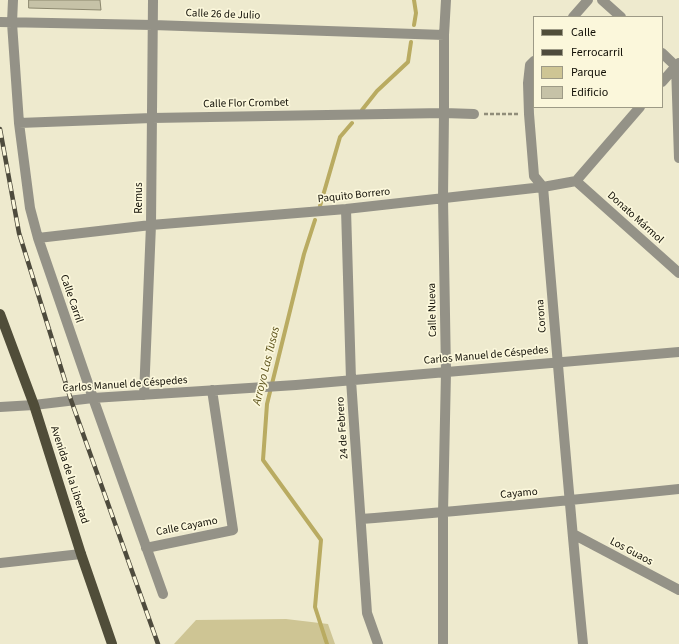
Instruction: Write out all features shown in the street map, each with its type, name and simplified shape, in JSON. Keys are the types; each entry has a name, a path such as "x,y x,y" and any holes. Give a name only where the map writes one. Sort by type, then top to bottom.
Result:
{"main road":[{"name":"Avenida de la Libertad","path":"0,314 34,405 81,554 112,644"}],"street":[{"name":"Calle Carril","path":"14,0 12,23 19,123 30,208 38,238 93,398 163,594"},
{"name":"Remus","path":"144,395 151,225 153,0"},
{"name":"Calle Nueva","path":"443,644 443,513 446,372 442,198 444,35 446,0"},
{"path":"573,16 588,0"},
{"path":"602,0 620,16"},
{"name":"Calle 26 de Julio","path":"0,22 153,25 444,35"},
{"path":"663,54 678,66"},
{"name":"Corona","path":"533,62 530,65 528,83 534,176 543,187 569,501 583,644"},
{"path":"663,81 678,66"},
{"path":"678,66 679,158"},
{"path":"576,181 639,108"},
{"name":"Calle Flor Crombet","path":"19,123 152,118 444,113 474,114"},
{"name":"Paquito Borrero","path":"38,238 151,225 346,209 543,187 576,181"},
{"name":"Donato Mármol","path":"576,181 679,273"},
{"name":"24 de Febrero","path":"346,209 351,380 367,613 378,644"},
{"name":"Carlos Manuel de Céspedes","path":"0,407 34,405 93,398 296,385 679,352"},
{"name":"Calle Cayamo","path":"146,548 232,530 212,390"},
{"name":"Cayamo","path":"361,519 443,513 679,489"},
{"name":"Los Guaos","path":"573,534 679,590"},
{"path":"0,563 81,554"}],"path":[{"path":"474,114 529,114"}],"green space":[{"path":"286,619 328,624 335,644 174,644 196,620"}],"building":[{"path":"29,0 100,0 101,10 29,8"}],"waterway":[{"name":"Arroyo Las Tusas","path":"414,0 416,13 414,25"},
{"name":"Arroyo Las Tusas","path":"362,110 377,91 408,62 411,42"},
{"name":"Arroyo Las Tusas","path":"320,206 340,137 352,123"},
{"name":"Arroyo Las Tusas","path":"315,220 304,254 267,404 263,460 321,540 315,607 327,644"}],"railway":[{"path":"0,129 19,233 71,400 158,644"}]}
